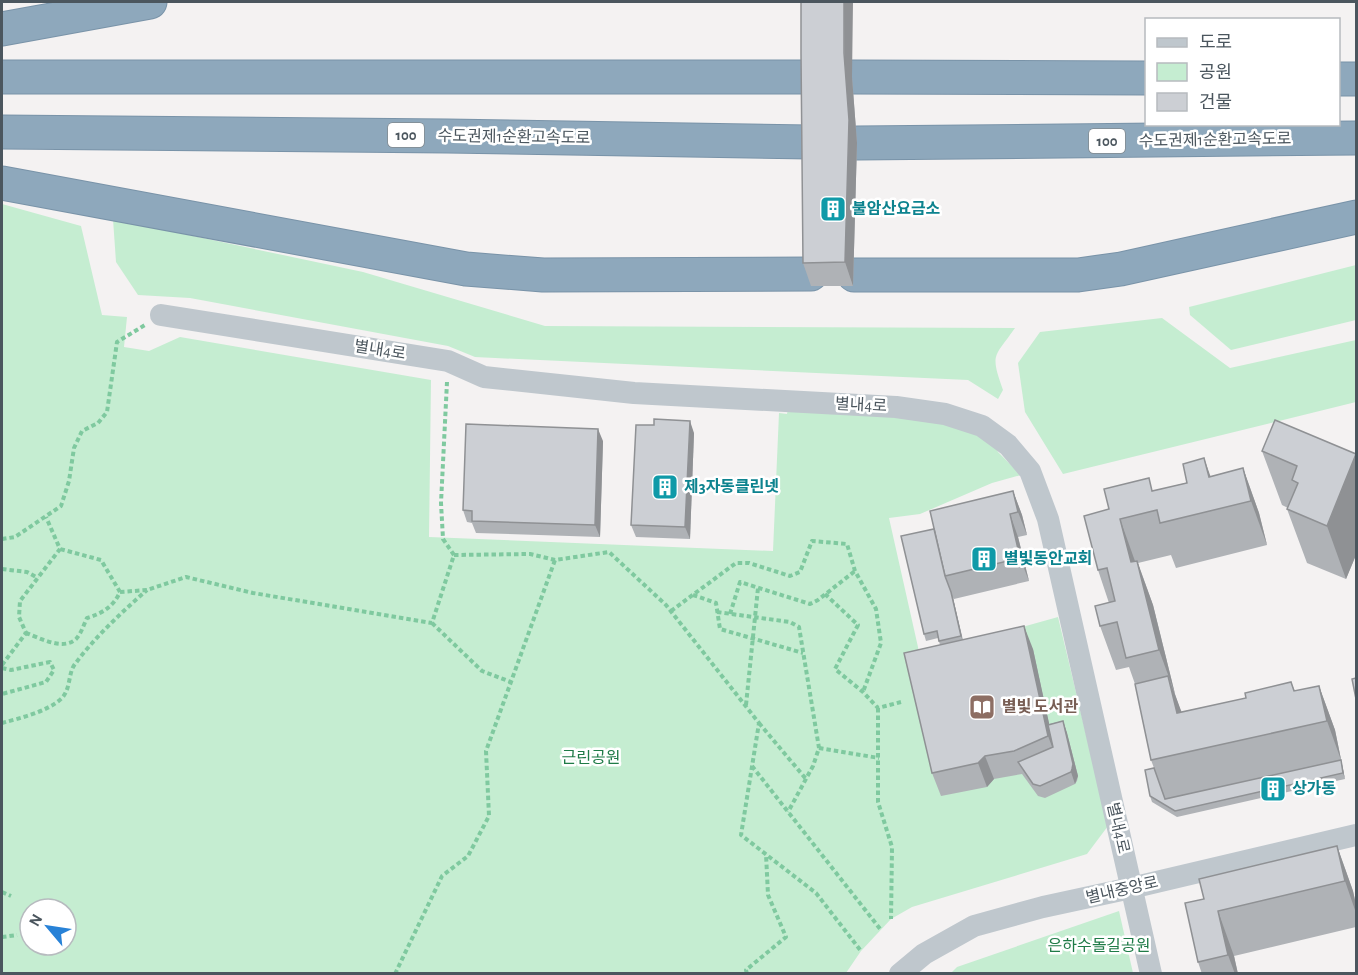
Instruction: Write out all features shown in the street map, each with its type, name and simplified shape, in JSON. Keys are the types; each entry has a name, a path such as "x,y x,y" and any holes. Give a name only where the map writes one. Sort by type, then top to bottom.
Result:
{"highway":[{"path":"2,28 150,2"},
{"path":"852,76 1145,78"},
{"path":"2,77 809,77"},
{"path":"1340,79 1356,79"},
{"name":"수도권제1순환고속도로","path":"2,132 435,135 810,142"},
{"name":"수도권제1순환고속도로","path":"857,143 1356,138"},
{"path":"2,183 466,269 543,275 811,274"},
{"path":"854,274 1078,275 1121,269 1356,217"}],"street":[{"name":"별내4로","path":"161,315 448,361 484,377 623,392 896,407 935,412 982,426 1008,445 1030,471 1048,519 1151,974"},
{"name":"별내중앙로","path":"900,974 924,954 974,926 1043,907 1356,835"}],"path":[{"path":"2,539 15,537 60,506 69,482 74,448 82,431 98,423 107,412 117,342 161,315"},
{"path":"448,361 441,503 443,539 454,555"},
{"path":"46,517 60,549"},
{"path":"671,611 736,562 749,563 790,576 800,572 812,541 847,544 855,571 876,609 881,643 863,692"},
{"path":"60,549 20,601 19,618 26,633 53,642 69,644 78,638 87,618 100,614 115,602 120,591"},
{"path":"60,549 102,560 120,591"},
{"path":"454,555 530,554 555,560 609,552 671,611 806,779"},
{"path":"432,623 454,555"},
{"path":"395,974 442,876 468,856 489,816 486,751 555,560"},
{"path":"2,569 27,572 38,578"},
{"path":"730,614 740,582 810,604 855,571"},
{"path":"120,591 147,590 186,576 253,593 432,623 482,670 511,682"},
{"path":"746,706 758,588"},
{"path":"2,723 50,707 63,697 71,680 73,666 147,590"},
{"path":"692,594 716,603 720,629 803,653"},
{"path":"825,594 858,626 835,669 878,708 878,802 892,847 891,919"},
{"path":"717,612 790,622 799,627 819,748 813,766 788,812"},
{"path":"2,694 46,682 54,670 50,662 11,670 2,667 26,633"},
{"path":"878,708 901,702"},
{"path":"759,723 741,835 816,893 861,951"},
{"path":"819,748 879,759"},
{"path":"752,766 881,930"},
{"path":"747,974 746,970 786,937 768,895 766,854"},
{"path":"2,892 11,896"},
{"path":"2,937 17,935"}],"green space":[{"name":"근린공원","path":"2,204 81,226 102,315 127,317 124,347 149,351 180,337 431,380 429,537 773,551 779,413 787,414 788,409 951,421 991,438 998,452 1021,475 992,483 920,514 889,518 920,656 1058,617 1108,826 1087,854 912,907 891,919 861,951 846,973 2,973"},
{"path":"113,219 363,272 545,326 1015,328 996,356 996,369 1003,390 998,399 968,380 475,357 448,346 190,298 138,295 116,262"},
{"path":"1356,265 1356,320 1231,350 1190,315 1189,307"},
{"path":"1162,318 1230,368 1356,340 1356,402 1063,474 1025,412 1018,363 1040,332"},
{"name":"은하수돌길공원","path":"1119,911 1133,973 951,973 957,967"}],"building":[{"name":"불암산요금소","path":"801,2 844,2 844,53 849,120 845,262 803,263"},
{"name":"제3자동클린넷","path":"654,419 690,421 685,527 631,525 636,425 654,425"},
{"path":"1275,420 1356,454 1327,526 1287,509 1298,483 1292,480 1297,466 1262,451"},
{"path":"466,424 598,429 595,525 472,521 472,511 463,510"},
{"path":"1204,458 1209,477 1243,468 1251,501 1160,523 1157,510 1120,519 1131,562 1137,561 1159,650 1126,658 1117,622 1100,626 1095,606 1115,601 1107,568 1098,570 1084,516 1109,509 1104,489 1149,478 1152,491 1187,483 1183,464"},
{"path":"1013,491 1018,512 1010,514 1020,558 945,576 930,511"},
{"path":"934,529 961,636 939,641 937,631 924,634 901,536"},
{"name":"별빛 도서관","path":"1024,626 1048,736 1014,751 985,756 978,763 932,773 904,653"},
{"path":"1168,676 1177,713 1246,698 1245,693 1291,682 1294,691 1319,686 1327,721 1151,760 1135,684"},
{"path":"1356,678 1356,699 1352,679"},
{"path":"1063,721 1073,764 1071,772 1040,786 1033,784 1018,762 1053,747 1048,725"},
{"path":"1341,760 1343,773 1175,811 1150,796 1145,770 1154,768 1165,799"},
{"path":"1337,846 1345,881 1218,911 1228,955 1198,962 1185,903 1204,899 1199,879"}],"place":[{"name":"불암산요금소","path":"833,209"},
{"name":"제3자동클린넷","path":"665,487"},
{"name":"별빛동안교회","path":"984,559"},
{"name":"별빛 도서관","path":"982,707"},
{"name":"상가동","path":"1273,789"}]}
